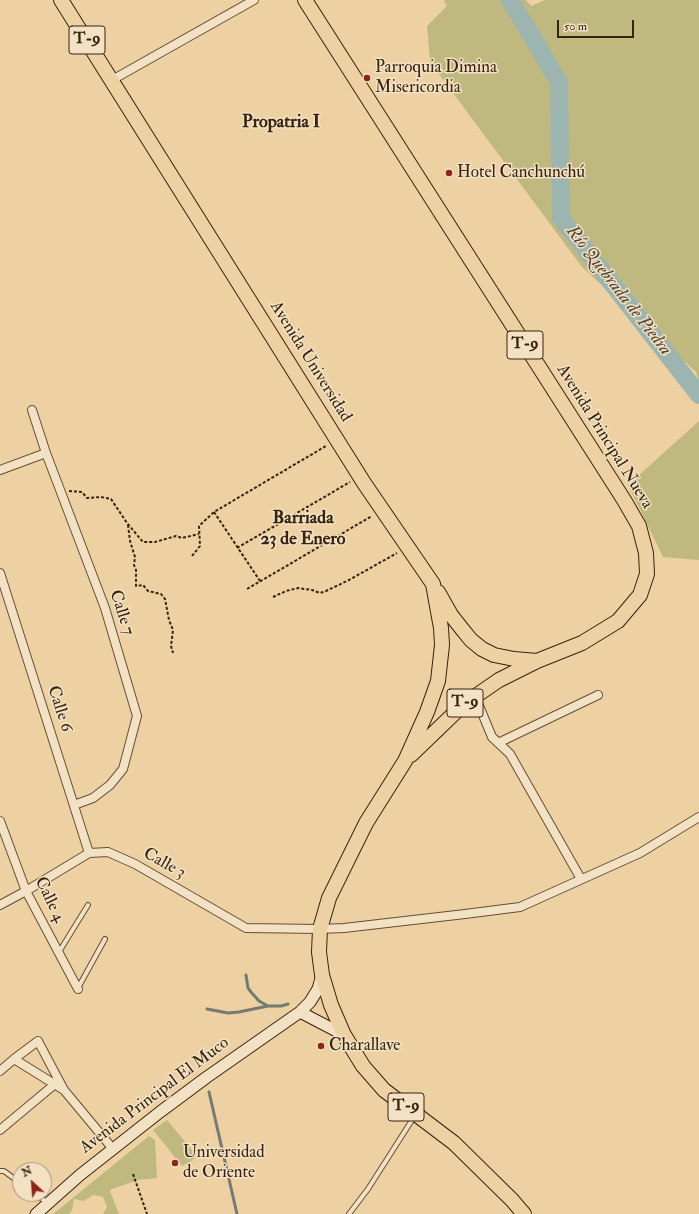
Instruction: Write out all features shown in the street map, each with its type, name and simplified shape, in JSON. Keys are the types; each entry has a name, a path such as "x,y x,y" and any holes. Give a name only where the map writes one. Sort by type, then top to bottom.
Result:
{"highway":[{"name":"Avenida Universidad","path":"61,0 360,476 433,584 441,628 442,645 438,681 427,712 405,761"},
{"name":"Avenida Principal Nueva","path":"305,0 640,526 646,553 647,574 640,595 618,621 582,643 537,661 499,680 464,704 405,761"},
{"name":"T-9","path":"433,584 451,615 471,640 482,649 494,655 514,660 537,661"},
{"name":"T-9","path":"405,761 366,823 329,898 320,929 319,952 322,975 331,1005 344,1035 363,1066 384,1090 454,1143 512,1200 524,1214"}],"street":[{"path":"112,80 254,0"},
{"name":"Calle 7","path":"32,410 46,453 105,608 137,716 123,769 110,785 93,798 74,804"},
{"path":"0,470 46,453"},
{"name":"Calle 6","path":"0,573 74,804 88,853"},
{"path":"498,743 598,695"},
{"path":"475,696 492,737 510,754 580,879"},
{"name":"Calle 3","path":"0,904 26,891 88,853 108,852 135,864 246,928 344,928 409,921 520,907 640,853 699,817"},
{"name":"Calle 4","path":"0,821 26,891 78,989"},
{"name":"Avenida Principal El Muco","path":"36,1214 113,1149 206,1077 300,1012 310,1002 318,989 322,975"},
{"path":"300,1012 344,1035"},
{"path":"0,1071 38,1041 64,1090 113,1149"},
{"path":"14,1059 64,1090"},
{"path":"0,1130 55,1084"}],"lane":[{"path":"59,953 88,904"},
{"path":"78,989 104,939"},
{"path":"349,1214 368,1189 416,1114"},
{"path":"0,1171 4,1171 12,1177"}],"path":[{"path":"192,556 200,546 199,526 214,512 338,439"},
{"path":"237,548 360,476"},
{"path":"61,491 82,492 87,498 111,499 127,523 143,542 154,542 176,536 182,538 199,534"},
{"path":"247,589 383,510"},
{"path":"214,512 260,581"},
{"path":"127,523 130,541 135,557 134,565 136,570 136,586 143,585 148,591 161,594 165,599 169,620 173,630 171,646 173,653"},
{"path":"272,597 298,588 320,593 326,591 389,558 407,546"},
{"path":"133,1174 147,1214"}],"shaded area":[{"path":"444,0 526,0 531,6 545,0 699,0 699,382 696,372 582,267 430,62 427,26 447,6"},
{"path":"699,421 699,560 663,557 628,485"},
{"path":"167,1120 197,1156 182,1166 153,1130"},
{"path":"149,1136 155,1140 157,1178 138,1180 112,1189 110,1191 119,1214 103,1214 107,1207 103,1197 93,1195 84,1201 74,1199 72,1210 69,1214 53,1214"}],"waterway":[{"name":"Río Quebrada de Piedra","path":"510,0 559,82 561,218 699,395"},
{"path":"246,975 248,988 259,1001 268,1006 281,1006 288,1004"},
{"path":"207,1009 228,1013 268,1006"},
{"path":"209,1092 237,1214"}],"place":[{"name":"Parroquia Dimina Misericordia","path":"367,78"},
{"name":"Hotel Canchunchú","path":"449,173"},
{"name":"Charallave","path":"321,1046"},
{"name":"Universidad de Oriente","path":"175,1163"}],"district":[{"name":"Propatria I","path":"281,123"},
{"name":"Barriada 23 de Enero","path":"303,529"}]}
